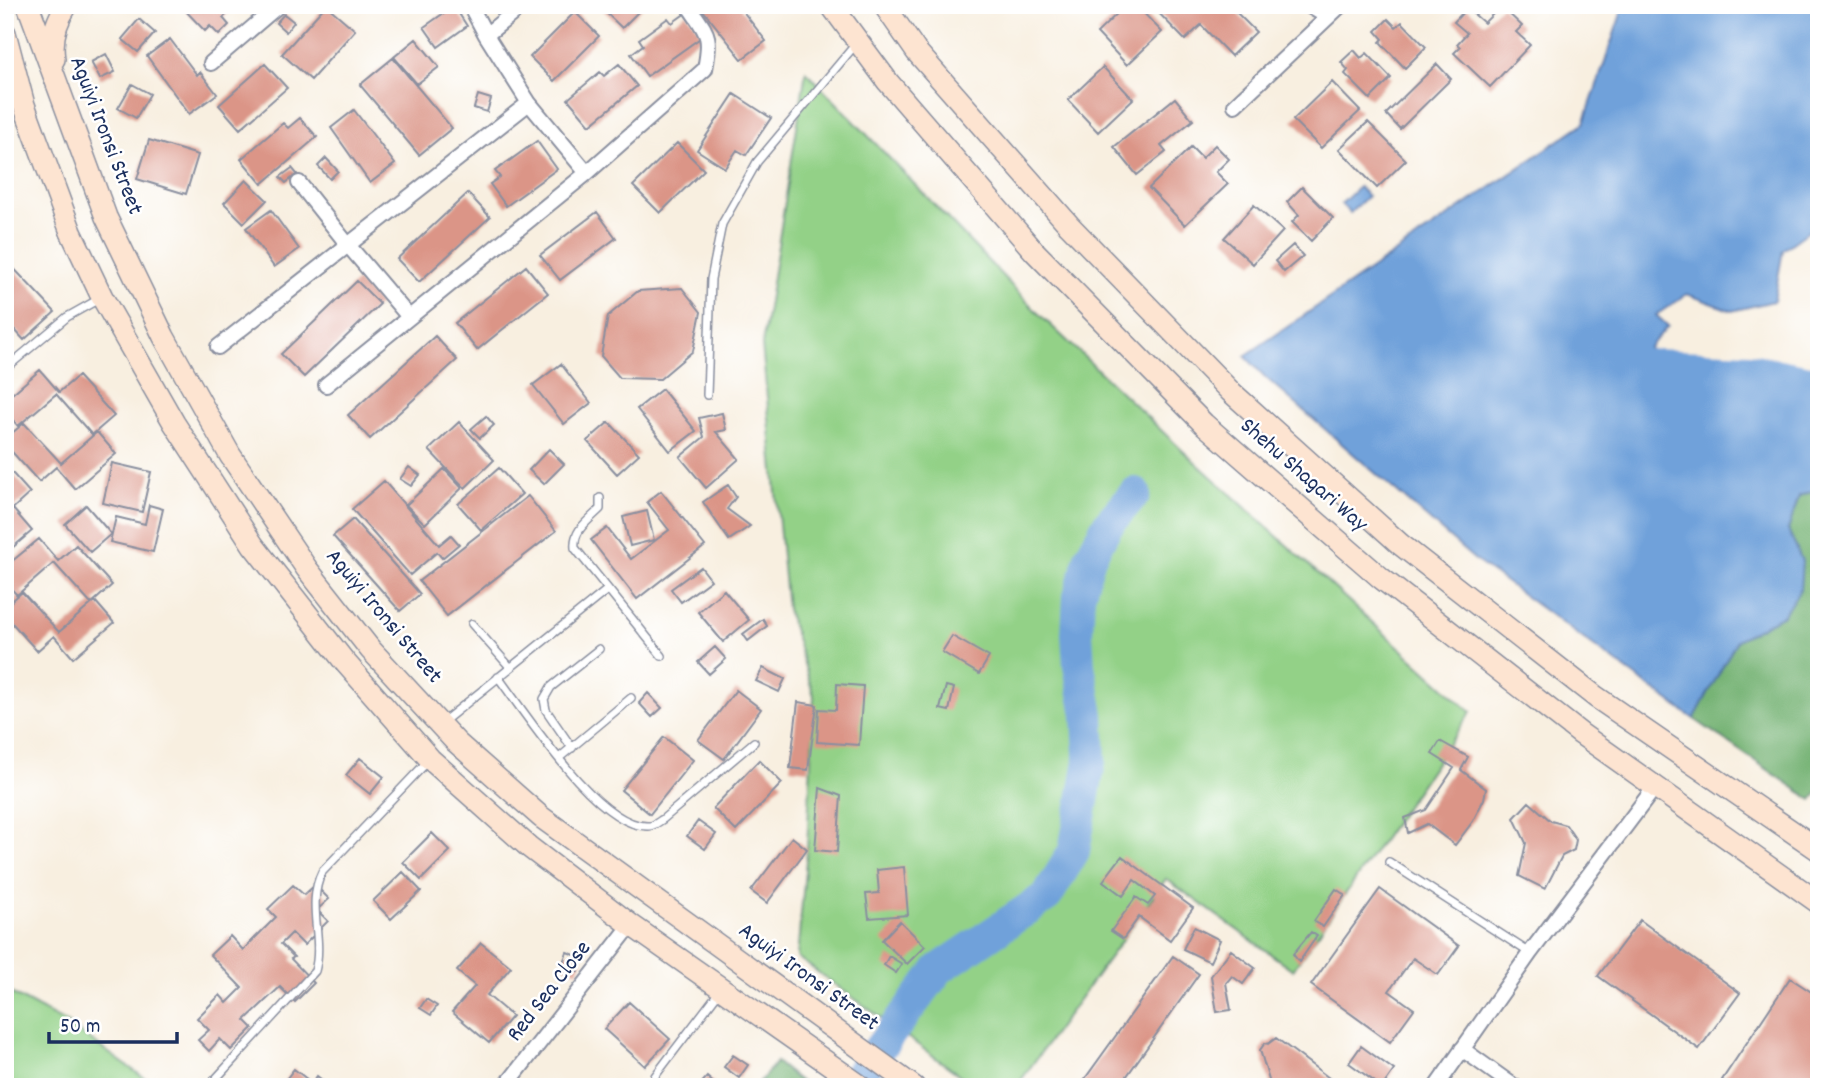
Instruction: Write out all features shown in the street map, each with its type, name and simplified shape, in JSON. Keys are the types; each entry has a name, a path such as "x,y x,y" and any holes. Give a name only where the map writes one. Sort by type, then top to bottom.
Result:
{"main road":[{"path":"54,5 31,13 6,36 24,105 71,232 102,297 174,423 253,545 344,661 430,759 529,847 631,925 862,1087"},
{"path":"59,92 52,50 55,29 67,5"},
{"name":"Shehu Shagari Way","path":"831,5 888,82 1034,251 1204,424 1381,578 1581,734 1819,903"},
{"name":"Shehu Shagari Way","path":"884,5 916,51 1069,225 1240,400 1400,544 1443,578 1596,696 1819,850"},
{"name":"Aguiyi Ironsi Street","path":"31,13 106,217 164,337 230,455 307,569 370,649 456,742 541,817 914,1087"},
{"path":"5,93 24,105"}],"street":[{"path":"211,63 279,5"},
{"path":"470,5 529,103 587,173"},
{"path":"486,35 523,5"},
{"path":"326,385 587,173 705,69 710,45 708,36 688,5"},
{"path":"1308,5 1328,18"},
{"path":"1235,104 1341,5"},
{"path":"218,347 529,103"},
{"path":"299,183 409,317"},
{"path":"1436,1087 1530,953 1655,787"},
{"name":"Red Sea Close","path":"505,1087 631,925"},
{"path":"1462,1049 1515,1087"}],"lane":[{"path":"708,395 711,279 722,224 757,162 858,42"},
{"path":"5,369 67,317 102,297"},
{"path":"600,498 600,509 578,531 574,540 575,548 662,656"},
{"path":"440,725 607,590"},
{"path":"472,624 510,667"},
{"path":"572,748 546,710 544,699 551,687 599,649"},
{"path":"498,677 592,797 626,820 651,826 663,819 754,742"},
{"path":"559,758 631,698"},
{"path":"211,1084 316,971 319,960 314,900 316,885 323,872 430,759"},
{"path":"1389,862 1530,953"},
{"path":"655,1076 722,988"}],"green space":[{"path":"806,71 1038,313 1182,450 1471,712 1293,970 1166,879 1016,1087 976,1087 797,957 807,849 814,696 787,609 762,345"},
{"path":"1819,489 1819,791 1812,800 1694,719 1737,640 1783,615 1802,561 1788,530 1799,496"},
{"path":"5,990 65,1022 157,1087 5,1087"},
{"path":"776,1062 807,1087 756,1087"}],"water":[{"path":"1624,5 1819,5 1817,225 1783,250 1774,301 1732,311 1687,294 1656,315 1668,326 1648,348 1668,373 1689,381 1708,359 1766,372 1800,385 1815,360 1819,362 1819,489 1799,496 1788,530 1802,561 1800,590 1783,615 1737,640 1694,719 1475,560 1265,377 1245,356 1584,123"},
{"path":"1359,187 1368,196 1350,213 1341,204"}],"building":[{"path":"236,5 223,18 229,25 219,35 210,26 205,31 182,7"},
{"path":"326,5 355,30 311,80 282,54"},
{"path":"598,5 645,5 622,28"},
{"path":"699,5 738,5 766,41 742,59"},
{"path":"1126,5 1136,5 1162,32 1127,65 1097,33"},
{"path":"1151,5 1229,5 1256,32 1231,56 1201,25 1185,40"},
{"path":"454,6 467,26 438,47 424,27"},
{"path":"1501,6 1522,26 1516,32 1530,45 1490,87 1454,53 1460,47 1457,44 1467,33 1454,22 1467,8 1484,23"},
{"path":"575,12 599,36 554,81 530,57"},
{"path":"686,13 703,36 647,76 631,54 643,45 639,39 668,18 672,23"},
{"path":"284,14 294,22 286,32 276,23"},
{"path":"139,19 155,33 138,52 122,39"},
{"path":"1388,19 1396,27 1402,22 1426,47 1405,68 1380,42 1383,39 1376,31"},
{"path":"170,39 197,75 200,72 217,94 189,114 147,56"},
{"path":"416,39 439,67 417,84 394,57"},
{"path":"1354,50 1361,58 1367,53 1391,78 1370,99 1345,74 1348,70 1341,62"},
{"path":"106,54 115,72 100,79 91,62"},
{"path":"393,58 452,128 419,155 360,85"},
{"path":"265,64 287,88 240,129 219,105"},
{"path":"619,64 637,86 590,125 568,99 600,72 604,76"},
{"path":"1437,64 1451,79 1400,129 1386,114"},
{"path":"1103,67 1133,99 1098,132 1068,100"},
{"path":"1332,82 1360,111 1321,148 1293,120"},
{"path":"132,84 150,94 136,118 118,108"},
{"path":"734,94 771,118 746,155 737,150 725,168 697,150"},
{"path":"478,95 491,99 487,112 474,108"},
{"path":"1175,98 1193,120 1161,146 1166,152 1137,175 1114,147"},
{"path":"354,110 395,164 370,183 331,128"},
{"path":"300,118 317,137 262,184 241,159 283,123 288,128"},
{"path":"1368,122 1406,160 1377,188 1339,149"},
{"path":"149,140 198,155 186,194 137,179"},
{"path":"537,141 557,169 506,206 490,184 500,177 495,171"},
{"path":"677,143 704,170 660,213 633,186"},
{"path":"1215,145 1229,159 1216,172 1228,184 1185,225 1149,188 1191,147 1202,158"},
{"path":"326,158 338,171 330,179 318,166"},
{"path":"292,168 297,174 286,183 280,177"},
{"path":"246,180 267,200 244,223 224,203"},
{"path":"1302,187 1333,218 1311,241 1292,222 1299,215 1287,202"},
{"path":"468,193 490,217 419,282 397,259"},
{"path":"1254,205 1283,231 1253,264 1224,238"},
{"path":"271,210 299,249 274,267 246,228"},
{"path":"597,212 616,238 560,280 540,255"},
{"path":"1293,245 1303,256 1284,272 1275,261"},
{"path":"5,259 55,312 24,340 5,319"},
{"path":"526,266 548,293 477,350 455,323"},
{"path":"357,281 380,304 304,377 281,354"},
{"path":"682,288 701,312 693,351 660,379 620,378 601,356 608,316 638,291"},
{"path":"435,336 457,360 370,439 348,415"},
{"path":"561,364 591,403 564,424 533,385"},
{"path":"40,370 59,392 78,376 114,416 92,435 56,394 18,426 5,411 5,400"},
{"path":"662,389 696,431 670,451 637,409"},
{"path":"722,413 726,430 716,432 739,459 706,488 680,457 704,437 699,418"},
{"path":"486,416 494,425 480,438 471,429"},
{"path":"459,422 494,460 465,488 429,450"},
{"path":"609,422 639,454 617,474 587,441"},
{"path":"24,423 61,463 97,432 116,454 75,489 56,467 39,482 5,444 5,439"},
{"path":"549,449 564,464 544,484 529,470"},
{"path":"112,463 151,472 142,512 103,503"},
{"path":"5,465 30,493 9,512 5,508"},
{"path":"409,467 420,475 411,486 400,479"},
{"path":"499,468 522,494 481,530 458,504"},
{"path":"444,469 462,488 425,524 406,505"},
{"path":"384,481 439,545 451,535 459,544 442,558 437,552 410,575 352,509"},
{"path":"728,485 736,497 727,509 750,526 729,540 703,502"},
{"path":"661,491 705,546 637,599 591,540 607,528 631,559 669,530 647,502"},
{"path":"528,496 556,531 447,616 419,581"},
{"path":"86,505 111,534 90,552 65,524"},
{"path":"149,505 163,509 153,552 110,542 116,517 145,524"},
{"path":"13,509 32,531 5,554 5,516"},
{"path":"647,511 654,540 630,546 623,517"},
{"path":"353,519 420,594 400,611 333,536"},
{"path":"39,539 58,561 76,545 112,585 91,604 54,563 17,595 5,582 5,567"},
{"path":"701,567 711,580 681,602 671,589"},
{"path":"724,590 749,620 723,642 698,612"},
{"path":"22,592 59,632 95,601 114,623 73,658 54,636 37,651 5,615 5,607"},
{"path":"763,619 767,626 748,641 743,634"},
{"path":"952,636 989,657 979,674 942,652"},
{"path":"715,647 726,659 709,674 698,662"},
{"path":"763,668 785,679 779,692 756,681"},
{"path":"837,684 863,686 859,745 817,742 819,709 836,710"},
{"path":"946,686 954,688 949,711 940,709"},
{"path":"736,690 761,709 724,759 698,740"},
{"path":"648,693 662,708 652,717 639,703"},
{"path":"798,702 817,705 808,770 790,768"},
{"path":"664,737 693,760 650,814 621,790"},
{"path":"1440,741 1468,757 1461,770 1486,789 1473,821 1455,845 1427,824 1408,833 1405,818 1426,810 1454,768 1432,754"},
{"path":"360,758 384,777 370,794 346,775"},
{"path":"759,760 782,783 736,831 713,808"},
{"path":"820,788 841,796 837,852 815,850"},
{"path":"1529,802 1551,821 1566,825 1576,840 1574,850 1562,856 1545,889 1519,876 1526,843 1514,818"},
{"path":"698,821 716,834 705,849 687,836"},
{"path":"432,833 450,851 421,880 403,862"},
{"path":"792,837 807,849 767,903 751,891"},
{"path":"1122,856 1193,908 1170,940 1139,917 1123,939 1111,931 1136,897 1148,905 1155,896 1134,880 1123,896 1103,881"},
{"path":"904,867 908,915 869,918 866,894 879,893 877,870"},
{"path":"403,872 421,891 391,919 373,901"},
{"path":"293,885 304,895 315,885 329,899 317,910 328,921 304,945 292,933 281,944 314,983 295,1002 280,987 245,1020 253,1028 231,1050 220,1039 209,1051 198,1040 209,1030 197,1018 220,995 227,1003 242,988 210,955 230,936 243,950 276,917 268,909"},
{"path":"1336,889 1345,895 1323,927 1314,921"},
{"path":"1380,889 1459,946 1438,975 1413,958 1389,991 1414,1009 1390,1042 1311,985"},
{"path":"1640,920 1740,993 1699,1049 1598,976"},
{"path":"900,921 925,946 907,964 882,940"},
{"path":"1194,927 1220,940 1210,962 1183,949"},
{"path":"1311,932 1317,936 1299,962 1293,954"},
{"path":"481,943 511,967 487,995 512,1016 489,1043 452,1012 475,986 457,971"},
{"path":"1231,950 1255,968 1243,984 1232,976 1226,983 1231,1010 1217,1012 1211,976"},
{"path":"567,952 583,958 578,972 562,965"},
{"path":"889,956 902,964 896,973 884,965"},
{"path":"1173,956 1199,974 1119,1087 1079,1087"},
{"path":"1790,978 1819,997 1819,1082 1816,1087 1733,1087 1722,1080"},
{"path":"426,999 437,1006 431,1015 420,1008"},
{"path":"629,1002 670,1039 645,1066 604,1029"},
{"path":"1276,1038 1341,1087 1271,1087 1260,1050 1265,1043 1268,1044"},
{"path":"1361,1046 1394,1070 1382,1087 1349,1063"},
{"path":"733,1055 748,1065 739,1078 724,1067"},
{"path":"294,1069 312,1083 317,1076 331,1087 280,1087"},
{"path":"707,1077 718,1087 698,1087"}],"waterway":[{"path":"1619,369 1632,364 1749,369 1819,383"},
{"path":"850,1087 939,969 1047,896 1074,851 1090,761 1088,715 1079,666 1079,596 1090,557 1108,524 1135,493"}]}
